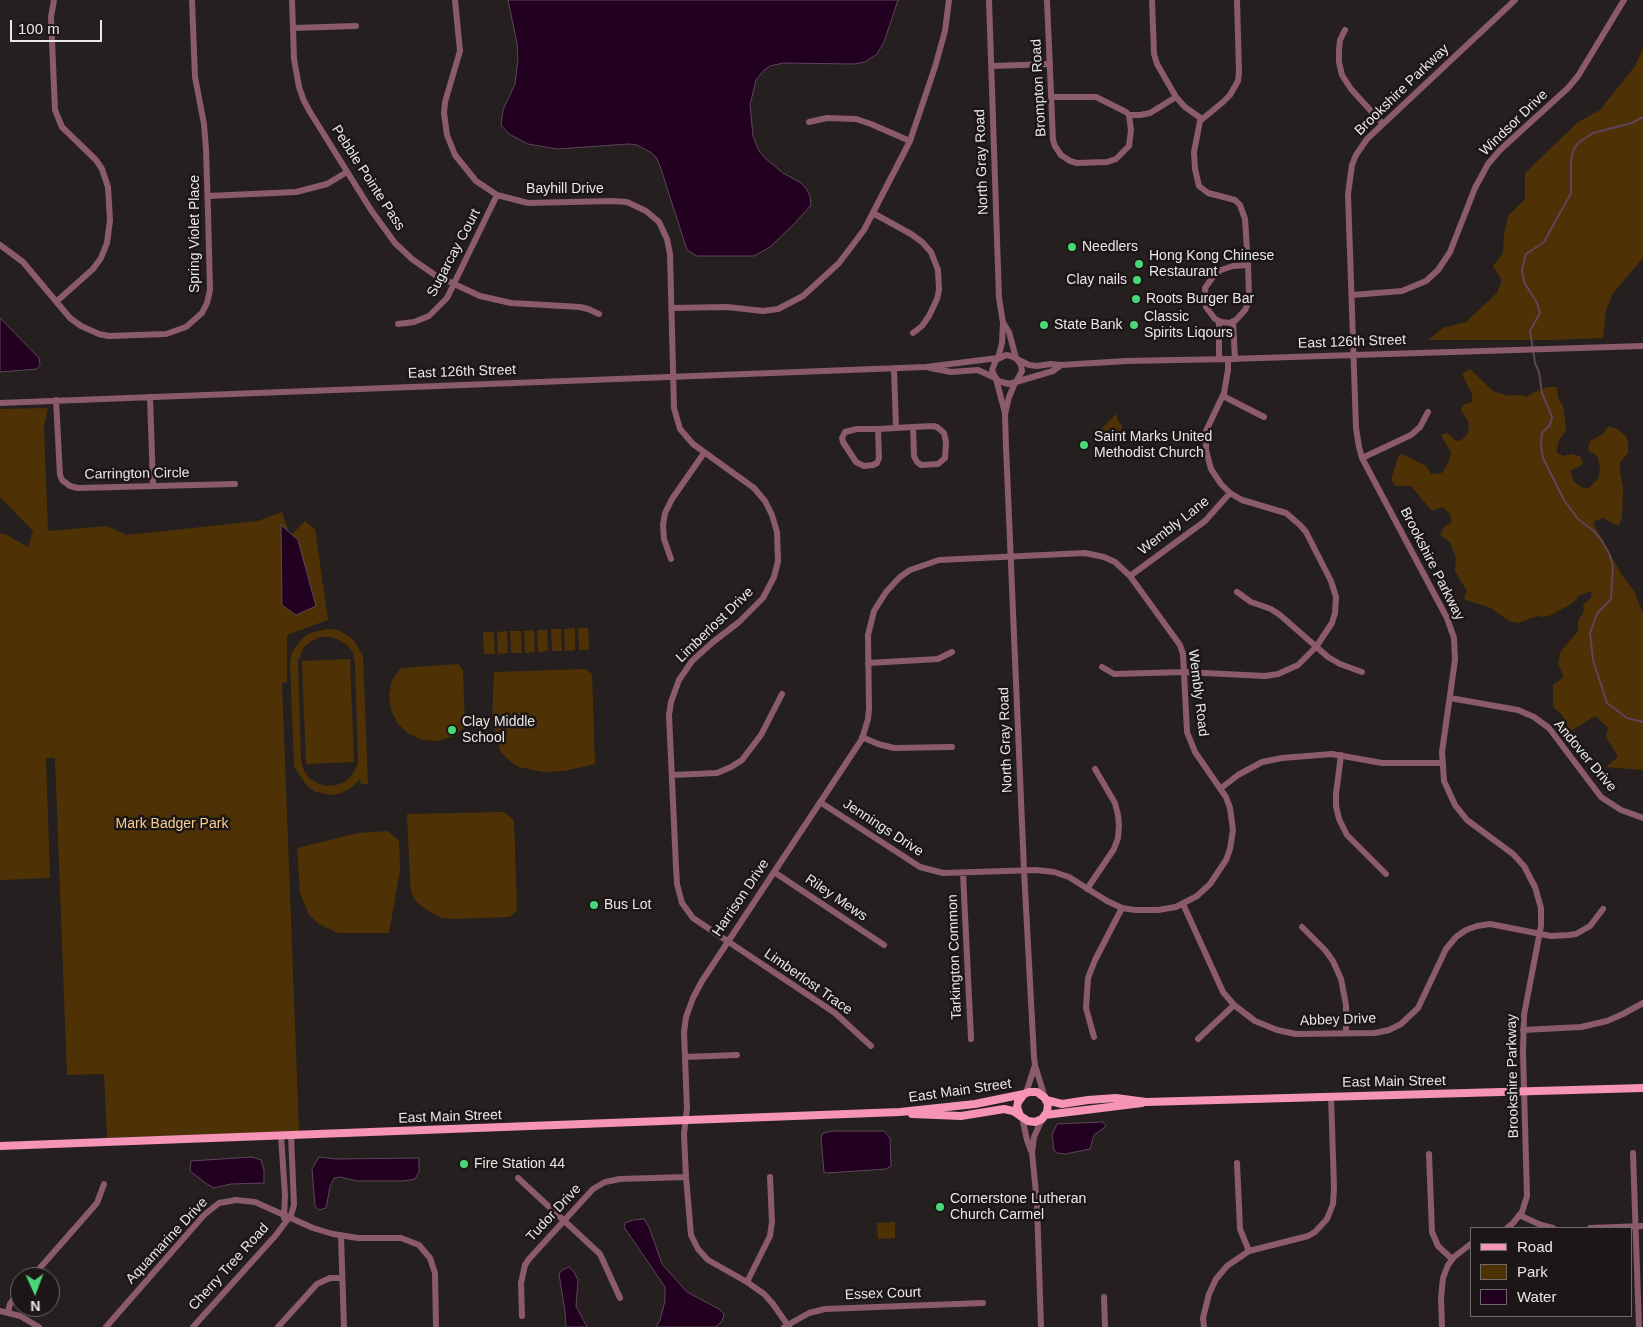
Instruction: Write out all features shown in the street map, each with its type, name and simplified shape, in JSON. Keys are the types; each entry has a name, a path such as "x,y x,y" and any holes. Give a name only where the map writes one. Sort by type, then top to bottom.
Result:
{"main road":[{"name":"East Main Street","path":"1046,1099 1062,1104 1116,1098 1146,1102 1643,1088"},
{"path":"1037,1092 1046,1099 1048,1108 1044,1117 1032,1122 1021,1117 1017,1107 1020,1098 1025,1093 1037,1092"},
{"name":"East Main Street","path":"0,1146 900,1112 975,1104 1025,1093"},
{"name":"East Main Street","path":"1044,1117 1146,1102"},
{"name":"East Main Street","path":"900,1112 955,1116 1004,1109 1013,1111 1021,1117"}],"street":[{"path":"54,0 51,17 55,110 62,127 96,160 102,169 108,188 110,220 107,243 102,258 93,269 57,302"},
{"name":"Spring Violet Place","path":"0,245 23,262 70,318 81,326 99,334 109,336 166,334 186,327 202,313 210,290 208,196 204,124 197,90 194,61 192,0"},
{"name":"Pebble Pointe Pass","path":"292,0 297,74 304,100 371,210 395,243 426,269 454,285 480,296 534,305 580,307 599,314"},
{"name":"Bayhill Drive","path":"455,0 460,50 444,102 447,135 455,155 476,181 497,195 528,203 627,202 646,211 659,222 668,239 670,254 673,377"},
{"path":"672,308 727,307 763,311 778,309 793,303 803,296 839,263 864,230 910,141 945,31 949,0"},
{"name":"North Gray Road","path":"989,0 999,298 1003,323 1003,339 998,358"},
{"name":"Brompton Road","path":"1047,0 1053,140 1061,155 1077,163 1108,162 1116,159 1129,146 1131,120 1129,115"},
{"path":"1152,0 1155,58 1176,97 1185,107 1202,119"},
{"path":"1237,0 1240,72 1238,81 1230,95 1202,119 1199,124 1194,152 1199,186 1208,193 1235,200 1240,205 1245,219 1248,265 1248,303 1245,310 1233,321 1226,323 1215,319 1206,307 1205,288 1215,274 1221,270 1234,266 1248,265"},
{"name":"Brookshire Parkway","path":"1508,1227 1519,1215 1524,1205 1528,1188 1523,1030 1525,1006 1540,934 1541,908 1531,877 1524,866 1513,854 1467,820 1455,805 1447,790 1442,763 1443,745 1455,648 1451,627 1362,458 1357,438 1348,194 1350,176 1356,155 1362,146 1382,124 1515,0"},
{"name":"Windsor Drive","path":"1352,295 1402,291 1426,281 1438,270 1450,252 1475,188 1488,164 1500,150 1568,88 1578,76 1624,0"},
{"path":"293,28 356,26"},
{"path":"1345,30 1340,40 1339,50 1342,75 1350,89 1382,124"},
{"path":"992,66 1050,64"},
{"path":"1051,97 1096,97 1129,115 1140,115 1150,113 1176,97"},
{"path":"809,122 827,118 856,119 910,141"},
{"path":"208,196 296,192 327,184 347,172"},
{"name":"Sugarcay Court","path":"398,324 414,322 429,316 447,298 497,195"},
{"path":"873,213 912,234 922,242 930,252 938,270 940,285 938,299 922,326 913,333"},
{"path":"1219,321 1219,359"},
{"path":"1102,667 1114,674 1184,672 1265,676 1278,674 1298,665 1316,647 1332,623 1336,597 1331,581 1300,525 1286,514 1242,500 1230,493 1210,468 1206,450 1206,431 1223,396 1226,385 1232,359 1233,321"},
{"name":"North Gray Road","path":"1003,323 1009,332 1016,358"},
{"name":"East 126th Street","path":"1016,358 1032,366 1117,361 1643,346"},
{"path":"1009,355 1016,358 1020,362 1022,371 1016,382 1006,384 995,378 993,367 998,358 1009,355"},
{"name":"East 126th Street","path":"0,403 926,367 998,358"},
{"name":"East 126th Street","path":"1016,382 1053,371 1061,365"},
{"name":"East 126th Street","path":"926,367 945,372 978,370 995,378"},
{"path":"894,368 896,428"},
{"name":"Limberlost Drive","path":"673,377 674,408 680,429 692,444 744,480 765,501 777,532 778,561 769,587 756,606 692,661 679,680 671,702 669,715 679,895 682,904 693,918 728,942"},
{"name":"North Gray Road","path":"995,378 1005,414 1024,870 1035,1065 1046,1099"},
{"name":"North Gray Road","path":"1005,414 1009,397 1016,382"},
{"path":"1223,396 1264,417"},
{"path":"150,397 153,485"},
{"name":"Carrington Circle","path":"56,400 59,471 62,480 67,484 78,488 235,484"},
{"path":"1362,458 1411,435 1420,427 1428,412"},
{"path":"878,429 880,452 877,463 869,466 859,464 843,442 843,434 850,430 933,426 943,431 946,442 946,454 942,462 925,465 915,460 913,427"},
{"path":"671,559 664,539 663,525 665,513 672,499 704,453"},
{"name":"Wembly Lane","path":"1130,576 1205,521 1230,493"},
{"name":"Wembly Road","path":"1011,557 1094,554 1115,562 1130,576 1180,645 1183,654 1187,732 1195,752 1228,803 1233,820 1233,840 1226,860 1210,884 1197,896 1176,907 1158,910 1122,908 1106,902 1058,873 1042,870 1024,870"},
{"name":"Harrison Drive","path":"787,1326 764,1294 708,1260 693,1241 689,1229 685,1120 687,1108 684,1032 686,1017 702,980 862,737 869,709 868,635 874,611 886,592 900,577 917,567 939,560 1011,557"},
{"path":"1236,592 1251,602 1276,612 1316,647 1340,664 1362,672"},
{"path":"868,663 938,660 952,652"},
{"path":"672,775 717,773 742,760 760,735 782,694"},
{"name":"Andover Drive","path":"1450,698 1518,710 1534,716 1548,728 1602,798 1621,810 1643,818"},
{"path":"862,737 894,748 952,746"},
{"path":"1220,789 1262,762 1282,758 1325,754 1382,763 1442,763"},
{"path":"1340,755 1336,794 1338,819 1347,835 1386,874"},
{"path":"1087,889 1114,849 1118,838 1119,826 1115,803 1095,769"},
{"name":"Jennings Drive","path":"820,802 920,867 942,873 1024,870"},
{"name":"Riley Mews","path":"774,872 884,945"},
{"name":"Tarkington Common","path":"964,872 971,1040"},
{"name":"Abbey Drive","path":"1183,904 1224,992 1234,1004 1255,1022 1296,1034 1384,1031 1406,1020 1418,1008 1446,949 1456,937 1466,930 1490,924 1540,934 1560,936 1576,934 1590,926 1603,909"},
{"path":"1094,1037 1086,1008 1088,978 1095,960 1122,908"},
{"path":"1302,927 1325,950 1342,979 1346,998 1346,1033"},
{"name":"Limberlost Trace","path":"728,942 835,1014 871,1046"},
{"path":"1523,1030 1581,1027 1607,1021 1643,1003"},
{"path":"1198,1039 1234,1004"},
{"path":"685,1057 737,1055"},
{"name":"North Gray Road","path":"1025,1093 1035,1065"},
{"path":"1204,1327 1209,1294 1216,1279 1227,1266 1249,1251 1308,1236 1315,1232 1327,1219 1333,1204 1334,1188 1331,1096"},
{"path":"1021,1117 1032,1152"},
{"path":"1042,1327 1037,1204 1032,1152 1034,1137 1044,1117"},
{"path":"287,1217 294,1205 291,1135"},
{"name":"Cherry Tree Road","path":"193,1327 276,1235 287,1217 284,1195 282,1136"},
{"path":"1633,1153 1639,1226 1639,1327"},
{"path":"1429,1154 1432,1232 1438,1246 1452,1259"},
{"path":"1237,1163 1240,1229 1249,1251"},
{"name":"Tudor Drive","path":"522,1316 521,1283 525,1265 534,1252 593,1189 605,1182 620,1180 686,1177"},
{"path":"747,1282 770,1236 772,1222 770,1177"},
{"path":"518,1178 600,1254 620,1298"},
{"path":"41,1267 97,1203 104,1184"},
{"name":"Aquamarine Drive","path":"106,1327 213,1207 227,1201 245,1200 255,1202 313,1228 341,1236 402,1238 411,1241 425,1251 430,1258 435,1273 436,1327"},
{"path":"1519,1215 1549,1227"},
{"path":"1614,1227 1639,1226"},
{"path":"341,1236 344,1327"},
{"path":"1442,1327 1441,1288 1443,1278 1452,1259 1470,1244"},
{"path":"278,1327 318,1284 330,1278 342,1278"},
{"path":"1104,1297 1105,1327"},
{"name":"Essex Court","path":"787,1326 809,1313 825,1310 983,1303"},
{"path":"8,1312 10,1304"},
{"path":"0,1311 8,1312 39,1327"}],"green space":[{"path":"1643,49 1643,258 1613,293 1606,310 1603,338 1428,340 1443,328 1466,322 1497,293 1502,280 1493,266 1503,253 1504,234 1508,216 1525,199 1525,173 1578,122 1600,110 1635,66"},
{"path":"1470,369 1493,391 1508,396 1522,395 1526,397 1547,387 1557,387 1558,397 1564,409 1566,431 1560,439 1557,453 1564,456 1572,454 1581,457 1583,464 1570,471 1574,482 1583,488 1589,488 1598,479 1600,470 1598,457 1588,450 1590,441 1603,434 1608,426 1615,428 1625,435 1628,442 1628,453 1620,462 1623,488 1622,517 1619,526 1603,518 1594,521 1594,525 1622,575 1634,591 1643,613 1643,770 1606,767 1618,757 1606,737 1608,728 1595,716 1568,733 1563,716 1553,707 1553,685 1564,677 1558,663 1561,651 1578,631 1578,621 1584,611 1583,604 1591,598 1592,591 1578,596 1571,604 1551,615 1537,616 1518,623 1509,621 1491,608 1466,600 1464,598 1467,591 1455,571 1456,558 1450,542 1440,535 1444,527 1452,522 1450,514 1442,507 1432,511 1411,486 1395,486 1391,480 1398,457 1402,454 1426,466 1431,474 1442,473 1451,453 1441,435 1447,433 1456,441 1462,440 1468,433 1469,423 1461,410 1463,405 1472,402 1472,394 1462,374"},
{"name":"Mark Badger Park","path":"48,408 44,427 48,531 107,526 127,535 258,521 282,512 290,536 305,521 315,529 328,620 287,635 287,682 282,683 299,1131 107,1138 104,1074 67,1075 55,758 46,758 50,878 0,880 0,534 5,534 28,547 33,531 0,497 0,409"},
{"path":"1116,414 1119,423 1122,424 1122,429 1112,439 1101,429"},
{"path":"575,628 575,650 565,651 564,629"},
{"path":"578,628 588,628 589,650 579,650"},
{"path":"327,629 338,630 353,639 363,656 368,784 361,784 360,779 351,788 342,793 332,795 316,792 307,786 294,767 290,662 292,652 302,639 310,633","holes":["320,637 330,637 347,645 353,653 358,763 352,775 345,782 326,786 309,778 301,760 298,661 304,647 311,641"]},
{"path":"551,629 561,629 562,651 552,651"},
{"path":"534,630 535,652 525,653 524,631"},
{"path":"537,630 547,630 548,651 538,652"},
{"path":"507,631 508,653 498,654 497,632"},
{"path":"510,631 521,631 522,653 511,653"},
{"path":"483,632 494,632 495,654 484,654"},
{"path":"350,659 354,762 306,764 302,661"},
{"path":"458,664 463,670 465,727 453,736 439,741 423,740 409,734 398,724 391,710 389,695 392,680 401,668"},
{"path":"586,669 592,674 595,764 564,771 543,772 519,767 510,761 500,751 492,721 494,672"},
{"path":"504,812 514,820 517,910 510,917 452,919 441,918 422,907 415,900 411,891 407,814"},
{"path":"388,831 399,841 400,870 389,933 338,933 319,924 309,915 300,893 297,848 358,833"},
{"path":"895,1222 895,1238 878,1239 877,1223"}],"water":[{"path":"508,0 898,0 884,42 877,54 865,62 854,64 783,63 770,66 756,80 750,105 753,136 759,151 783,173 806,188 810,196 811,205 770,247 754,256 697,256 687,250 660,166 656,157 650,152 637,145 629,144 557,149 528,144 509,134 501,125 503,110 515,84 518,59 517,43"},
{"path":"0,318 39,358 40,365 37,369 0,372"},
{"path":"281,525 298,540 316,606 296,615 282,605"},
{"path":"1102,1122 1106,1125 1094,1135 1090,1149 1065,1154 1057,1153 1054,1150 1052,1135 1057,1124"},
{"path":"834,1131 884,1131 890,1138 891,1166 886,1169 824,1172 821,1138 823,1133"},
{"path":"252,1157 261,1160 264,1170 264,1183 231,1184 214,1188 190,1171 191,1161"},
{"path":"319,1157 336,1159 419,1158 419,1172 415,1179 403,1181 357,1181 340,1177 334,1178 330,1187 326,1208 319,1210 315,1206 312,1169"},
{"path":"644,1219 649,1227 662,1264 687,1292 719,1309 724,1314 722,1321 716,1327 656,1327 665,1301 665,1287 624,1227 625,1223"},
{"path":"569,1267 578,1280 576,1306 587,1327 566,1327 559,1274 562,1270"}],"waterway":[{"path":"1643,117 1632,123 1593,133 1578,143 1573,151 1571,161 1571,193 1544,242 1526,254 1522,269 1524,282 1537,303 1540,313 1530,331 1542,393 1552,417 1550,425 1542,433 1543,458 1564,500 1578,519 1594,531 1602,541 1609,553 1613,566 1611,599 1597,614 1590,633 1593,660 1607,703 1627,718 1643,722"}],"place":[{"name":"Needlers","path":"1072,247"},
{"name":"Hong Kong Chinese Restaurant","path":"1139,264"},
{"name":"Clay nails","path":"1137,280"},
{"name":"Roots Burger Bar","path":"1136,299"},
{"name":"State Bank","path":"1044,325"},
{"name":"Classic Spirits Liqours","path":"1134,325"},
{"name":"Saint Marks United Methodist Church","path":"1084,445"},
{"name":"Clay Middle School","path":"452,730"},
{"name":"Bus Lot","path":"594,905"},
{"name":"Fire Station 44","path":"464,1164"},
{"name":"Cornerstone Lutheran Church Carmel","path":"940,1207"}]}
